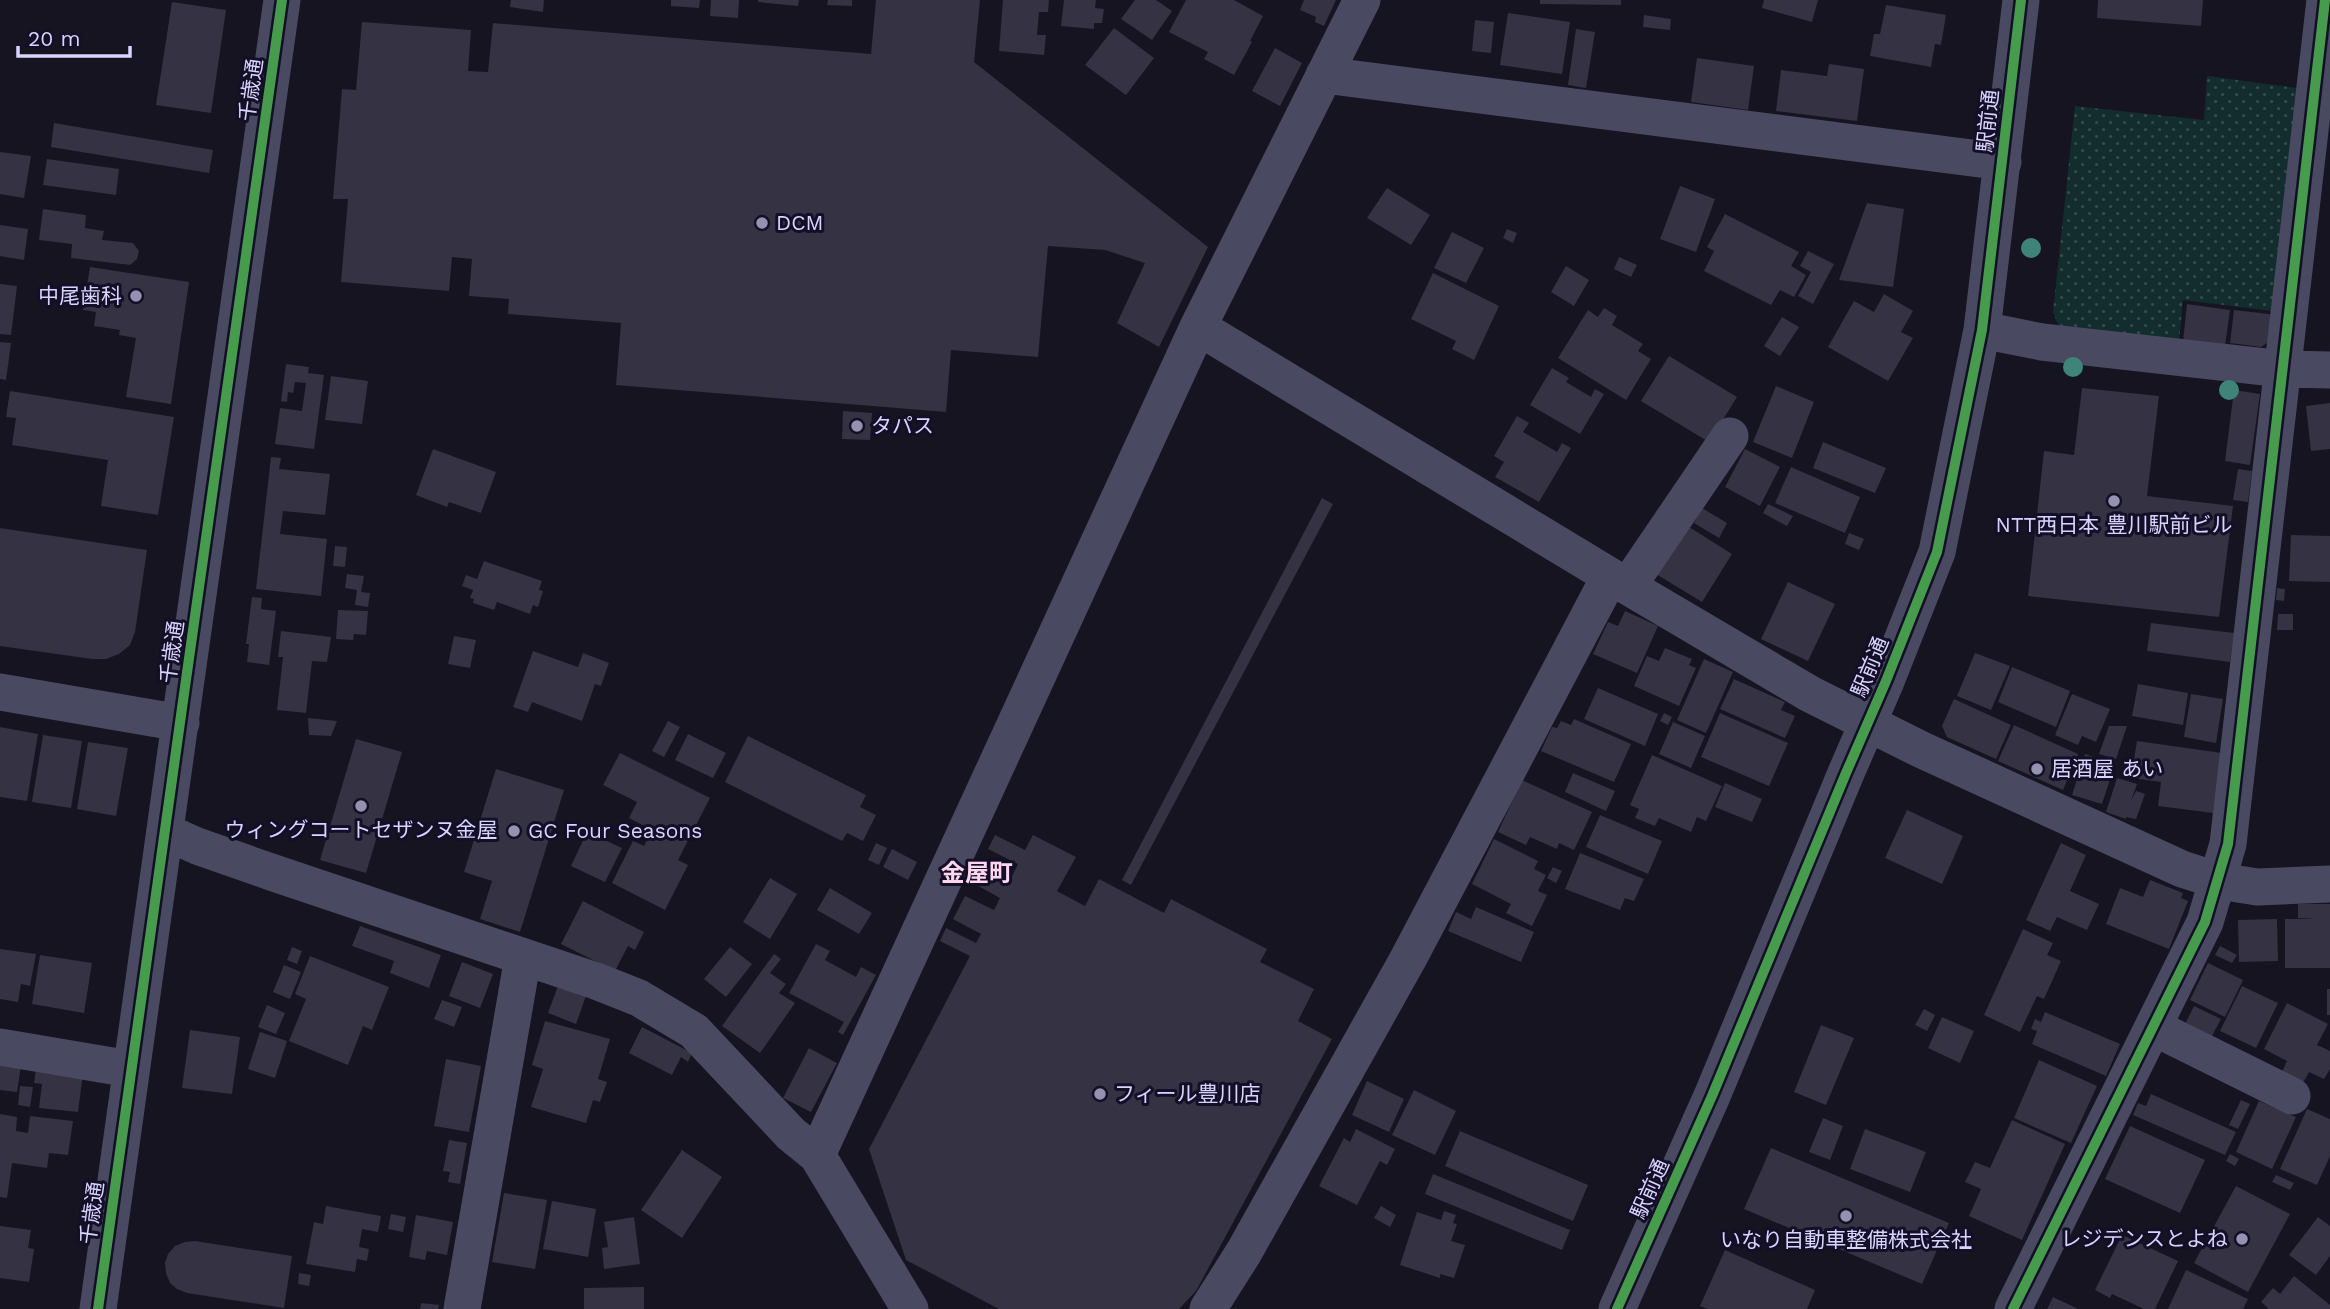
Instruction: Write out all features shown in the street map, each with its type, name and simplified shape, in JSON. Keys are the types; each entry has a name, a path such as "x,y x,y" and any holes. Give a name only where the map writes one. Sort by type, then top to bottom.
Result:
{"street":[{"name":"千歳通","path":"98,1309 282,0"},
{"path":"817,1155 1198,327 1362,0"},
{"name":"駅前通","path":"1617,1309 1712,1096 1937,552 1982,330 2021,0"},
{"path":"2013,1309 2205,922 2228,844 2325,0"},
{"path":"1324,75 2003,162"},
{"path":"1198,327 1619,581 1810,694 1867,723 2182,869 2219,881 2257,887 2330,884"},
{"path":"1982,330 2042,342 2283,369 2330,370"},
{"path":"1208,1309 1244,1252 1619,581 1730,436"},
{"path":"0,692 181,723"},
{"path":"166,832 262,869 596,981 639,998 694,1031 791,1134 817,1155 910,1309"},
{"path":"462,1309 523,957"},
{"path":"2153,1027 2292,1096"},
{"path":"0,1047 130,1069"}],"green space":[{"path":"2207,76 2304,89 2280,312 2183,300 2179,343 2059,327 2053,312 2075,106 2204,120"}],"building":[{"path":"511,0 544,0 543,12 510,7"},
{"path":"671,0 700,0 699,8 671,6"},
{"path":"711,0 739,0 738,18 710,16"},
{"path":"758,0 799,0 798,6"},
{"path":"828,0 852,0 852,6 827,5"},
{"name":"DCM","path":"876,0 980,0 974,62 1208,247 1159,347 1117,323 1145,263 1105,250 1048,246 1038,357 951,350 946,412 616,385 621,323 508,314 509,299 469,296 472,259 452,257 449,291 341,282 348,199 333,199 342,89 356,90 362,22 471,30 468,71 488,72 493,23 871,54"},
{"path":"1003,0 1049,0 1048,12 1039,12 1037,35 1046,35 1044,55 999,51"},
{"path":"1064,0 1096,0 1095,8 1104,9 1102,23 1094,23 1094,29 1061,26"},
{"path":"1135,0 1156,0 1172,11 1152,40 1121,19"},
{"path":"1186,0 1234,0 1263,16 1234,75 1204,59 1208,52 1169,32"},
{"path":"1304,0 1336,0 1324,26 1315,22 1316,17 1300,10"},
{"path":"1540,0 1621,0 1621,5 1540,4"},
{"path":"1764,0 1818,0 1812,22 1762,8"},
{"path":"2098,0 2203,0 2201,26 2097,18"},
{"path":"172,2 226,10 211,113 156,105"},
{"path":"1886,5 1946,15 1941,45 1935,44 1931,67 1870,56 1874,34 1880,34"},
{"path":"1508,13 1570,22 1562,74 1500,65"},
{"path":"1644,15 1671,19 1670,30 1643,27"},
{"path":"1475,20 1494,22 1491,53 1472,51"},
{"path":"1114,28 1154,58 1126,95 1085,65"},
{"path":"1576,29 1595,32 1586,88 1568,85"},
{"path":"1275,48 1302,63 1280,106 1252,91"},
{"path":"1697,58 1754,66 1748,110 1691,102"},
{"path":"1829,64 1864,69 1857,121 1776,111 1781,70 1827,76"},
{"path":"54,123 213,150 209,173 51,147"},
{"path":"0,152 31,156 24,198 0,194"},
{"path":"47,159 119,169 116,195 43,185"},
{"path":"1680,186 1715,199 1696,252 1660,239"},
{"path":"1387,188 1430,215 1411,245 1367,218"},
{"path":"1867,203 1904,209 1893,287 1839,280"},
{"path":"43,209 86,215 85,228 104,231 102,240 133,243 139,251 137,259 130,265 71,258 72,244 39,240"},
{"path":"1725,214 1799,252 1791,266 1806,275 1794,297 1780,290 1771,305 1704,271 1714,251 1707,247"},
{"path":"0,225 28,229 24,260 0,256"},
{"path":"1507,229 1517,233 1513,243 1503,238"},
{"path":"1452,232 1484,248 1466,283 1434,268"},
{"path":"1808,251 1834,264 1813,304 1798,296 1811,272 1800,266"},
{"path":"1619,257 1637,265 1631,277 1614,269"},
{"path":"1566,266 1589,280 1574,306 1551,292"},
{"name":"中尾歯科","path":"90,267 189,282 171,404 126,397 136,338 119,335 120,330 94,326 96,312 83,310"},
{"path":"1433,273 1499,306 1474,360 1452,349 1456,341 1411,319"},
{"path":"0,284 17,286 11,335 0,334"},
{"path":"1884,294 1913,311 1901,332 1913,338 1888,381 1828,347 1854,301 1874,312"},
{"path":"2187,304 2230,310 2225,346 2183,341"},
{"path":"1604,308 1617,316 1612,325 1643,344 1638,351 1651,359 1626,400 1558,358 1588,310 1598,317"},
{"path":"2234,310 2277,315 2273,339 2261,347 2230,343"},
{"path":"1782,317 1799,327 1780,356 1764,346"},
{"path":"0,342 11,343 6,380 0,379"},
{"path":"1669,356 1737,397 1709,442 1641,401"},
{"path":"286,364 309,367 308,373 324,375 314,449 275,444 280,408 302,411 306,383 295,382 293,393 288,392 287,402 281,401"},
{"path":"1552,368 1569,378 1566,382 1591,397 1595,389 1604,394 1580,434 1530,405"},
{"path":"331,376 368,381 362,424 325,420"},
{"path":"1776,386 1814,402 1792,458 1753,442"},
{"name":"NTT西日本 豊川駅前ビル","path":"2082,388 2159,396 2147,496 2233,506 2219,617 2028,596 2044,451 2074,455"},
{"path":"2234,390 2260,394 2250,465 2225,461"},
{"path":"10,391 174,417 158,515 101,506 108,460 12,445 16,418 6,417"},
{"path":"2330,403 2330,449 2311,451 2306,406"},
{"name":"タパス","path":"843,411 872,413 870,440 842,439"},
{"path":"1517,416 1529,423 1523,432 1557,452 1562,443 1571,448 1539,502 1495,477 1504,462 1494,456"},
{"path":"1823,442 1886,468 1875,493 1813,468"},
{"path":"433,449 496,472 481,513 449,502 447,507 416,495"},
{"path":"1745,449 1780,467 1760,506 1725,487"},
{"path":"271,457 281,458 279,469 330,474 325,515 283,511 280,534 327,539 321,596 256,589"},
{"path":"1791,467 1860,497 1845,533 1775,503"},
{"path":"2238,469 2252,471 2248,502 2233,500"},
{"path":"1322,498 1333,504 1131,885 1122,880"},
{"path":"1768,504 1793,516 1787,526 1763,513"},
{"path":"1702,508 1727,523 1719,538 1694,523"},
{"path":"1686,525 1732,554 1702,602 1656,574"},
{"path":"0,528 147,550 135,632 130,645 119,654 106,659 0,646"},
{"path":"1849,533 1864,539 1859,550 1845,544"},
{"path":"2291,535 2330,536 2330,582 2289,581"},
{"path":"335,546 347,547 345,567 333,566"},
{"path":"484,561 542,581 539,590 543,591 538,607 533,605 530,614 497,602 494,610 473,603 474,599 470,598 473,590 462,586 466,575 477,579"},
{"path":"347,574 364,576 361,592 370,593 368,607 355,605 357,590 345,588"},
{"path":"1788,582 1835,604 1808,661 1761,639"},
{"path":"2277,588 2285,589 2284,601 2276,600"},
{"path":"252,597 262,598 261,609 276,611 269,665 247,662 249,644 246,644"},
{"path":"338,610 368,611 366,635 354,634 353,640 336,639"},
{"path":"1625,611 1658,626 1637,673 1593,654 1608,622 1618,626"},
{"path":"2278,614 2293,614 2293,630 2277,630"},
{"path":"2151,623 2234,633 2230,662 2147,651"},
{"path":"281,631 331,637 327,662 312,661 306,713 277,710 283,657 278,657"},
{"path":"454,636 476,640 470,668 448,664"},
{"path":"1665,648 1692,659 1689,665 1696,668 1679,706 1634,686 1647,656 1659,661"},
{"path":"533,651 578,667 583,653 609,663 601,686 595,684 582,721 532,702 528,712 513,707"},
{"path":"1975,653 2010,666 1991,710 1957,696"},
{"path":"1704,659 1733,672 1706,733 1677,720"},
{"path":"2012,667 2070,691 2056,727 1998,702"},
{"path":"1734,679 1785,702 1781,710 1795,716 1785,738 1720,709"},
{"path":"2138,684 2188,693 2183,725 2132,716"},
{"path":"1598,688 1658,714 1645,746 1584,719"},
{"path":"2072,694 2110,709 2096,742 2082,736 2078,745 2055,735"},
{"path":"2191,694 2223,699 2216,743 2184,737"},
{"path":"1954,699 2011,725 1996,759 1947,737 1942,726"},
{"path":"1664,713 1672,717 1668,725 1660,721"},
{"path":"1720,713 1788,743 1769,786 1701,757"},
{"path":"308,718 337,721 331,736 309,735"},
{"path":"1574,719 1631,744 1614,782 1541,751 1552,727 1557,728 1561,721 1571,725"},
{"path":"668,721 680,727 664,757 652,751"},
{"path":"1673,722 1705,736 1691,768 1659,754"},
{"path":"2014,725 2078,754 2063,790 1998,761"},
{"path":"2109,726 2127,726 2116,759 2099,754"},
{"path":"0,727 38,734 27,801 0,797"},
{"path":"688,734 726,753 713,778 675,760"},
{"path":"43,735 82,741 71,808 32,802"},
{"path":"748,736 866,795 860,807 876,815 863,841 847,833 842,841 725,782"},
{"name":"ウィングコートセザンヌ金屋","path":"356,739 402,752 366,873 320,860"},
{"path":"2137,741 2222,753 2213,813 2158,806 2161,782 2131,778"},
{"path":"88,742 128,748 116,816 77,809"},
{"path":"620,753 710,798 678,860 688,865 665,910 612,883 633,841 644,846 652,830 629,818 637,802 603,785"},
{"path":"2085,754 2115,764 2102,804 2072,795"},
{"path":"1652,755 1722,786 1706,821 1697,817 1691,832 1659,818 1655,826 1635,818 1639,809 1630,805"},
{"name":"GC Four Seasons","path":"496,769 564,790 520,932 480,919 492,881 464,872"},
{"path":"1573,773 1615,791 1606,811 1565,792"},
{"path":"2117,778 2137,784 2131,801 2136,791 2145,794 2136,819 2126,819 2106,812"},
{"path":"1522,780 1592,812 1574,850 1559,843 1557,849 1530,837 1526,845 1498,832"},
{"path":"1725,783 1762,799 1752,822 1715,807"},
{"path":"1907,810 1963,836 1942,884 1885,858"},
{"path":"1600,815 1662,841 1648,874 1586,847"},
{"path":"587,832 622,848 605,882 571,866"},
{"name":"フィール豊川店","path":"995,835 1025,850 1033,835 1076,857 1057,891 1085,906 1099,879 1164,913 1171,899 1267,949 1260,962 1314,989 1298,1021 1332,1039 1196,1291 1179,1309 999,1309 906,1260 869,1149 970,956 940,941 946,928 976,943 981,934 953,919 965,896 994,910 1000,898 971,882 982,860 1012,876 1018,864 988,849"},
{"path":"1494,839 1538,861 1534,869 1546,875 1538,891 1547,895 1532,926 1506,913 1511,904 1472,884"},
{"path":"876,843 887,848 879,865 868,860"},
{"path":"2061,843 2086,855 2070,891 2099,904 2087,930 2057,917 2050,931 2026,920"},
{"path":"892,849 917,862 908,880 883,867"},
{"path":"1580,853 1644,879 1634,901 1625,898 1620,910 1565,889"},
{"path":"1553,867 1562,871 1556,883 1547,878"},
{"path":"770,878 797,894 770,939 743,922"},
{"path":"2150,880 2183,893 2181,898 2188,901 2169,949 2106,924 2120,888 2143,897"},
{"path":"830,888 872,913 859,934 817,910"},
{"path":"583,901 644,932 635,950 628,946 615,971 561,944"},
{"path":"2298,904 2330,904 2330,968 2285,968 2285,919 2315,919 2298,918"},
{"path":"1476,907 1534,932 1521,962 1448,931 1456,912 1471,919"},
{"path":"2277,919 2278,961 2239,962 2238,920"},
{"path":"360,926 441,955 429,988 390,973 394,961 352,946"},
{"path":"2023,929 2053,943 2047,955 2061,961 2044,999 2037,996 2020,1032 1984,1015"},
{"path":"816,944 830,951 825,960 856,977 861,967 876,975 843,1035 838,1032 844,1022 789,993"},
{"path":"2220,946 2237,955 2232,963 2215,955"},
{"path":"292,947 302,951 297,964 287,960"},
{"path":"730,947 752,964 726,997 704,979"},
{"path":"0,949 36,954 30,986 21,984 18,1002 0,999"},
{"path":"774,954 781,959 770,973 786,984 779,993 795,1003 760,1053 722,1026"},
{"path":"40,955 92,963 84,1013 32,1004"},
{"path":"310,956 389,987 372,1030 363,1026 348,1065 289,1041 306,999 295,994"},
{"path":"462,962 493,974 480,1008 449,996"},
{"path":"2208,963 2243,980 2225,1017 2190,1000"},
{"path":"284,965 301,972 290,999 273,992"},
{"path":"558,986 586,996 576,1024 548,1013"},
{"path":"2242,986 2278,1003 2256,1048 2220,1031"},
{"path":"2327,989 2330,989 2330,1015 2327,1015"},
{"path":"442,1000 462,1007 454,1027 434,1019"},
{"path":"2287,1003 2328,1024 2317,1045 2330,1051 2330,1069 2324,1079 2309,1072 2302,1085 2281,1074 2287,1061 2264,1049"},
{"path":"267,1005 285,1013 276,1034 258,1027"},
{"path":"2194,1006 2221,1019 2212,1036 2185,1024"},
{"path":"1924,1009 1935,1015 1927,1031 1915,1025"},
{"path":"2045,1012 2120,1044 2106,1076 2032,1044 2037,1031 2031,1029 2035,1019 2041,1022"},
{"path":"1942,1017 1974,1031 1960,1063 1928,1048"},
{"path":"545,1021 610,1039 598,1079 607,1082 600,1102 593,1100 586,1123 531,1107 543,1069 532,1065"},
{"path":"1821,1025 1854,1038 1826,1105 1794,1092"},
{"path":"642,1027 692,1053 688,1062 681,1057 672,1075 629,1053"},
{"path":"190,1030 240,1037 232,1094 182,1088"},
{"path":"260,1032 287,1041 275,1078 248,1069"},
{"path":"809,1048 837,1063 811,1112 783,1098"},
{"path":"446,1059 481,1066 469,1132 434,1126"},
{"path":"2039,1060 2097,1086 2071,1143 2014,1118"},
{"path":"0,1064 21,1066 17,1092 0,1090"},
{"path":"36,1068 83,1073 78,1112 39,1108 42,1084 34,1083"},
{"path":"1367,1081 1404,1099 1389,1132 1352,1115"},
{"path":"20,1086 33,1087 30,1107 18,1105"},
{"path":"1414,1090 1456,1111 1435,1155 1392,1135"},
{"path":"2151,1094 2236,1132 2225,1155 2133,1115 2138,1103 2146,1106"},
{"path":"2241,1100 2250,1104 2238,1129 2229,1125"},
{"path":"2259,1101 2296,1117 2272,1169 2236,1152"},
{"path":"2307,1109 2330,1119 2330,1156 2317,1185 2280,1169"},
{"path":"0,1114 17,1117 16,1131 28,1133 30,1116 73,1121 68,1155 49,1153 47,1168 12,1163 7,1198 0,1197"},
{"path":"1823,1118 1843,1126 1830,1160 1809,1152"},
{"path":"2012,1120 2065,1144 2022,1240 1969,1216 1981,1189 1965,1182 1975,1162 1990,1168"},
{"path":"2130,1126 2205,1160 2180,1213 2105,1179"},
{"path":"1356,1129 1395,1149 1387,1165 1380,1161 1357,1205 1319,1186 1344,1138 1350,1142"},
{"path":"1865,1129 1926,1152 1910,1192 1850,1169"},
{"path":"1460,1131 1588,1185 1573,1221 1445,1166"},
{"path":"449,1140 467,1143 460,1184 448,1182 450,1172 443,1171"},
{"name":"いなり自動車整備株式会社","path":"1771,1148 1949,1223 1922,1284 1744,1209"},
{"path":"682,1150 722,1177 682,1238 641,1210"},
{"path":"2230,1154 2239,1159 2235,1166 2226,1161"},
{"path":"1433,1174 1570,1230 1562,1250 1425,1194"},
{"path":"2276,1175 2294,1183 2290,1190 2272,1182"},
{"name":"レジデンスとよね","path":"2236,1186 2290,1214 2248,1292 2194,1263"},
{"path":"504,1193 547,1200 535,1269 492,1262"},
{"path":"552,1201 596,1209 588,1257 543,1249"},
{"path":"326,1206 381,1216 378,1232 362,1229 359,1247 369,1249 367,1261 357,1259 355,1272 306,1264 314,1222 323,1224"},
{"path":"1381,1206 1396,1215 1390,1227 1374,1218"},
{"path":"1444,1211 1456,1215 1453,1223 1457,1224 1451,1241 1465,1245 1454,1278 1440,1274 1440,1278 1400,1265 1417,1212 1441,1220"},
{"path":"391,1214 406,1217 403,1232 388,1229"},
{"path":"416,1215 453,1222 447,1255 427,1251 425,1260 409,1257"},
{"path":"634,1217 640,1264 604,1269 602,1248 608,1247 604,1222"},
{"path":"2318,1217 2330,1226 2330,1256 2316,1275 2289,1255"},
{"path":"0,1226 31,1230 28,1248 34,1249 29,1282 0,1278"},
{"path":"2122,1235 2178,1261 2155,1309 2144,1309 2112,1294 2110,1298 2095,1290"},
{"path":"195,1241 292,1256 284,1308 187,1293 177,1289 170,1283 166,1273 168,1254 175,1246"},
{"path":"1725,1250 1815,1290 1807,1309 1708,1309 1700,1306"},
{"path":"2186,1270 2248,1299 2243,1309 2168,1309"},
{"path":"299,1273 311,1275 309,1286 298,1284"},
{"path":"2294,1276 2330,1305 2330,1309 2267,1309 2261,1302 2273,1288 2280,1294"},
{"path":"644,1287 644,1309 584,1309 584,1288"},
{"path":"2053,1297 2078,1309 2047,1309"},
{"path":"421,1303 439,1305 438,1309 420,1309"}],"cycle path":[{"path":"98,1309 282,0"},
{"path":"1617,1309 1712,1096 1886,681 1937,552 1982,330 2021,0"},
{"path":"2013,1309 2205,922 2228,844 2325,0"}],"place":[{"name":"DCM","path":"762,223"},
{"name":"中尾歯科","path":"136,296"},
{"name":"タパス","path":"857,426"},
{"name":"NTT西日本 豊川駅前ビル","path":"2114,501"},
{"name":"居酒屋 あい","path":"2037,769"},
{"name":"ウィングコートセザンヌ金屋","path":"361,806"},
{"name":"GC Four Seasons","path":"514,831"},
{"name":"フィール豊川店","path":"1100,1094"},
{"name":"いなり自動車整備株式会社","path":"1846,1216"},
{"name":"レジデンスとよね","path":"2242,1239"}],"district":[{"name":"金屋町","path":"977,873"}]}
